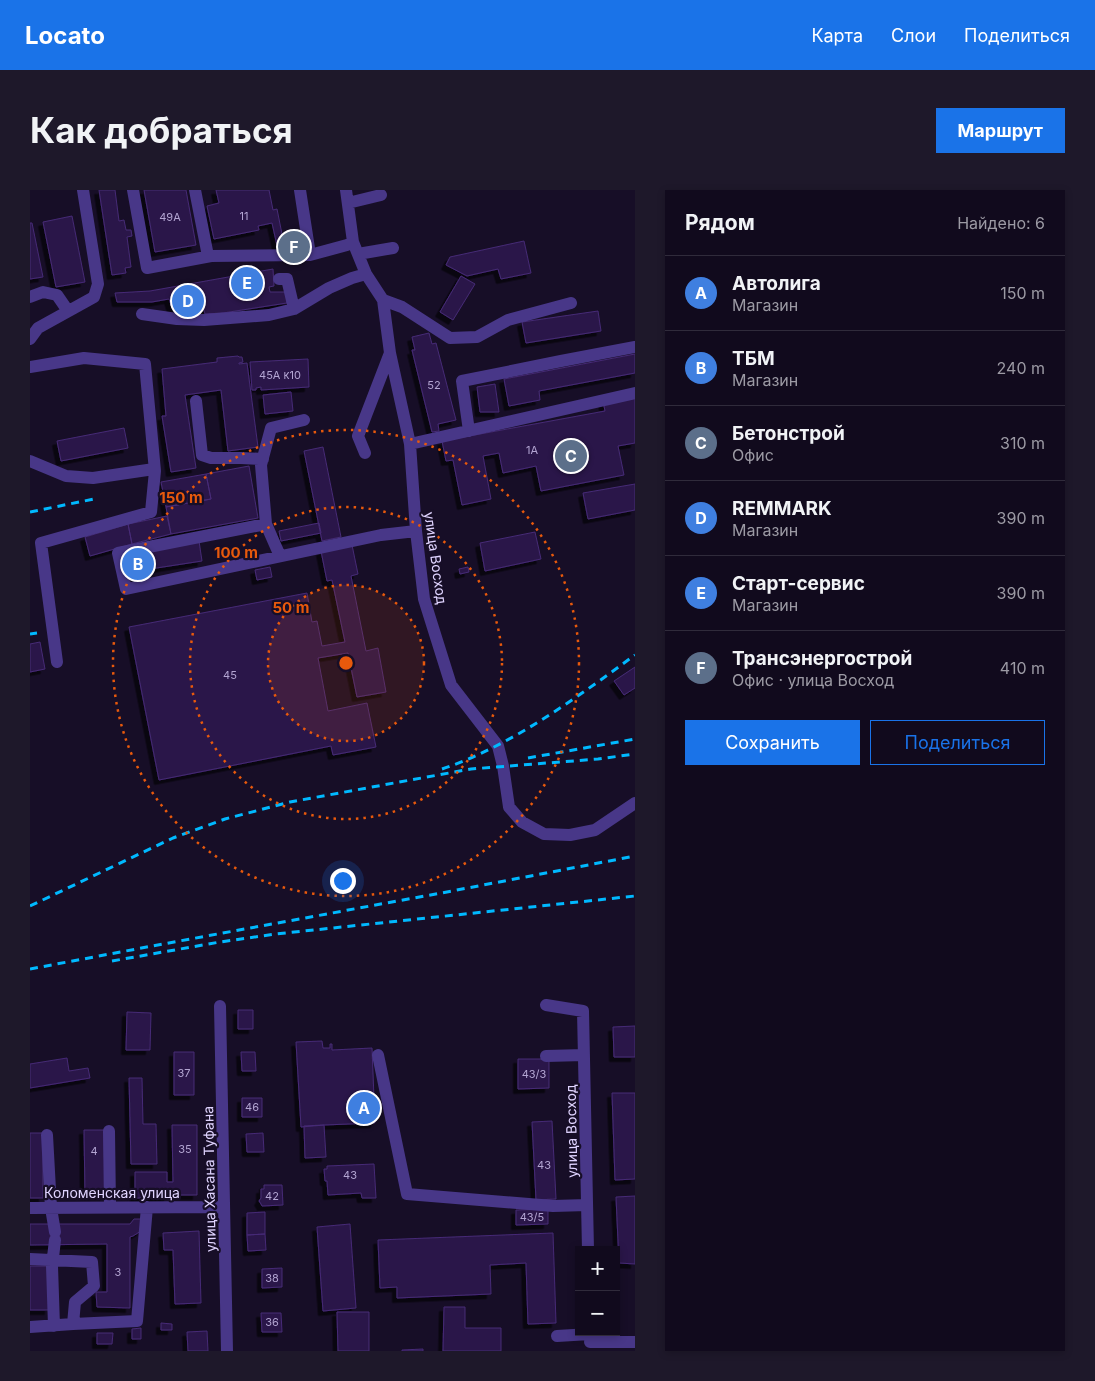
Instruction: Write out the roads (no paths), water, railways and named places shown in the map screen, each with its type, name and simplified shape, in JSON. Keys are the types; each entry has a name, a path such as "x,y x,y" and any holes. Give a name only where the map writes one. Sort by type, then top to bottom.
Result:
{"street":[{"path":"30,339 38,328 94,297 98,284 83,190"},
{"path":"133,190 147,268 208,256 310,255 353,242"},
{"path":"195,190 208,256"},
{"path":"300,190 310,255"},
{"path":"347,196 381,196"},
{"name":"улица Восход","path":"347,196 353,242 366,274 383,300 390,353 410,444 416,531 424,599 451,686 498,746 510,807 522,822 544,834 570,835 595,830 635,803"},
{"path":"358,254 394,248"},
{"path":"142,314 177,319 204,320 269,315 294,309 329,288 366,274"},
{"path":"279,279 287,279 294,309"},
{"path":"30,297 43,292 57,296 68,311"},
{"path":"383,300 402,307 450,338 477,336 508,320 571,303"},
{"path":"469,431 462,381 635,348"},
{"path":"365,453 358,436 390,353"},
{"path":"30,367 84,358 145,364 154,469 151,512 41,543 58,662"},
{"path":"410,444 635,393"},
{"path":"196,401 202,455 211,458 263,459"},
{"path":"280,556 266,524 261,465 271,428 304,420"},
{"path":"30,461 66,476 93,478 154,469"},
{"path":"266,524 118,554 126,589 381,535 416,531"},
{"name":"улица Восход","path":"546,1005 583,1011 588,1246"},
{"name":"улица Хасана Туфана","path":"220,1006 227,1351"},
{"path":"378,1055 406,1194 554,1206 587,1204"},
{"path":"546,1056 584,1055"},
{"path":"109,1131 110,1207"},
{"path":"47,1135 51,1208 55,1236 53,1260 54,1326"},
{"path":"30,1327 137,1321 147,1207"},
{"name":"Коломенская улица","path":"30,1208 224,1207"},
{"path":"30,1260 92,1262 94,1286 75,1302 73,1324"},
{"path":"557,1336 635,1342"}],"railway":[{"path":"30,512 94,499"},
{"path":"30,634 37,633"},
{"path":"442,769 493,748 542,720 635,655"},
{"path":"528,758 635,739"},
{"path":"30,906 173,838 225,819 290,802 471,769 598,759 635,754"},
{"path":"30,969 635,856"},
{"path":"112,961 276,934 635,896"}],"place":[{"name":"Трансэнергострой","path":"294,247"},
{"name":"Старт-сервис","path":"247,283"},
{"name":"REMMARK","path":"188,301"},
{"name":"Бетонстрой","path":"571,456"},
{"name":"ТБМ","path":"138,564"},
{"name":"Автолига","path":"364,1108"}]}
